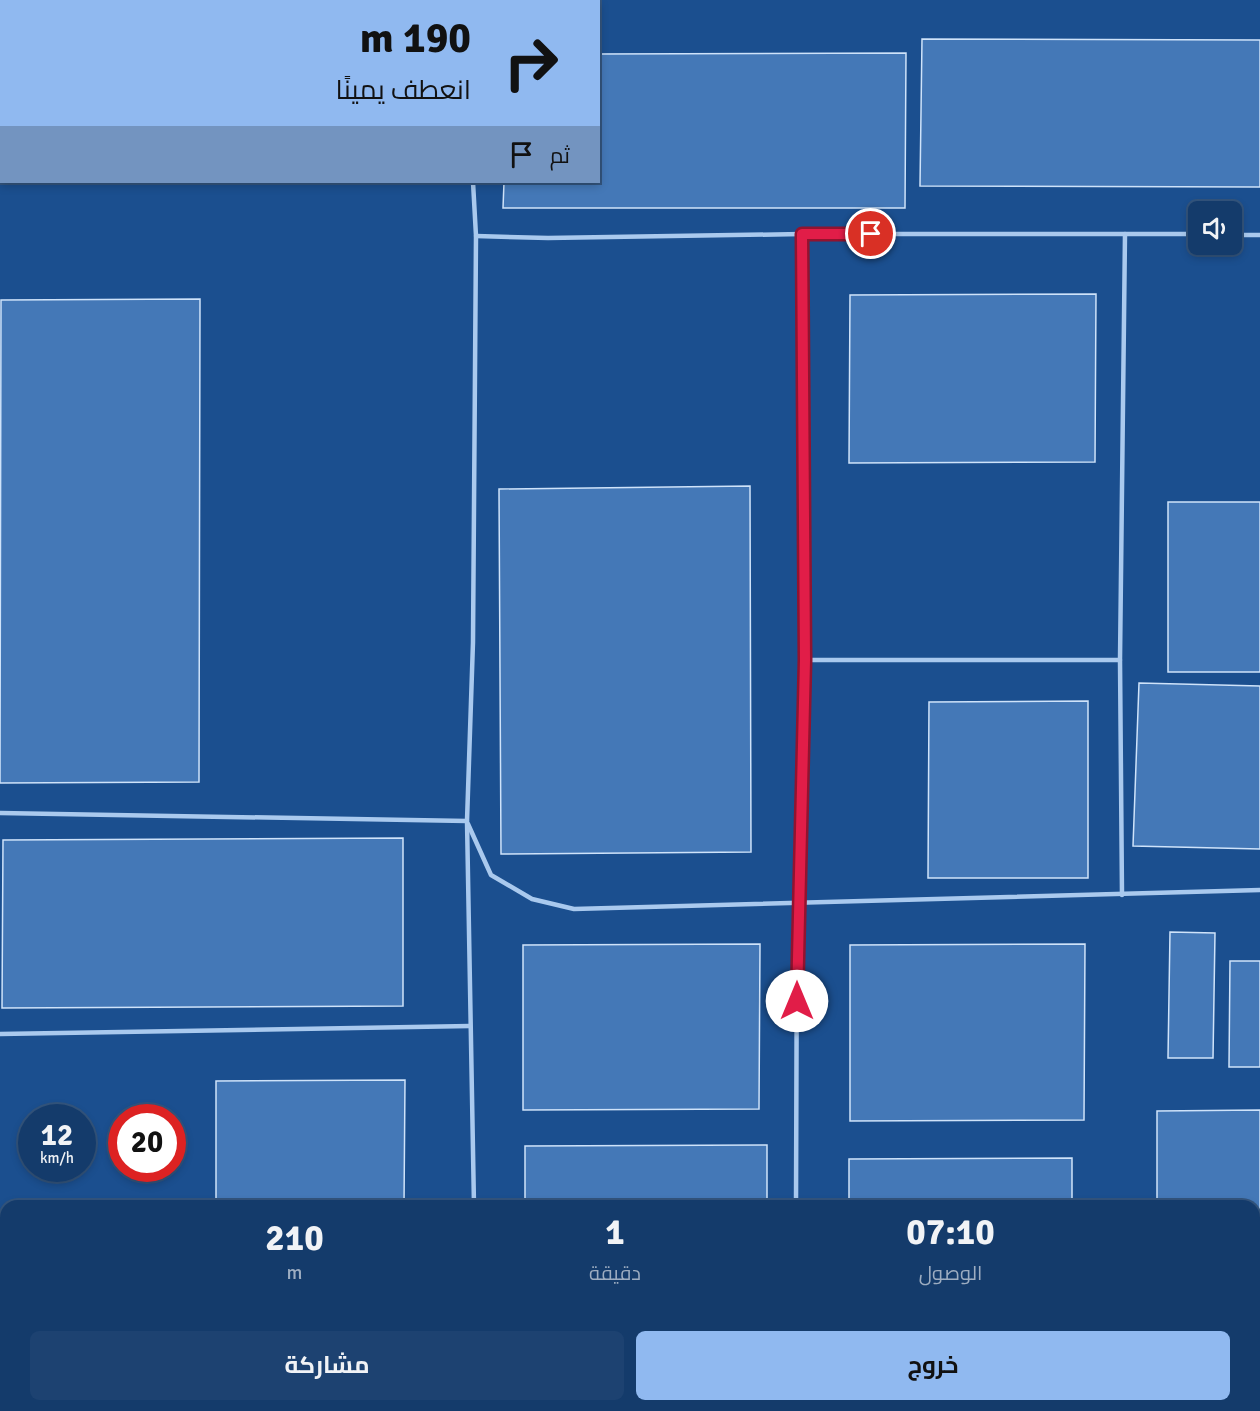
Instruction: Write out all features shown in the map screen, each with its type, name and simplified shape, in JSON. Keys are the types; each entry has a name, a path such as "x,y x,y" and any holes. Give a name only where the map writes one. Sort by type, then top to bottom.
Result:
{"lane":[{"path":"473,183 476,236 473,642 467,821 474,1200"},
{"path":"476,236 548,238 802,234 1188,234"},
{"path":"796,1200 797,904 805,660 802,234"},
{"path":"1122,895 1120,660 1125,234"},
{"path":"1242,234 1260,235"},
{"path":"805,660 1120,660"},
{"path":"0,813 467,821"},
{"path":"467,821 491,875 532,898 574,909 1260,890"},
{"path":"0,1034 470,1026"}],"building":[{"path":"922,39 1260,40 1260,187 920,186"},
{"path":"906,53 905,208 503,208 504,183 600,183 600,54"},
{"path":"1096,294 1095,462 849,463 850,295"},
{"path":"200,299 199,782 0,783 1,300"},
{"path":"750,486 751,852 501,854 499,489"},
{"path":"1168,502 1260,502 1260,672 1168,672"},
{"path":"1139,683 1260,686 1260,849 1133,846"},
{"path":"1088,701 1088,878 928,878 929,702"},
{"path":"403,838 403,1006 2,1008 3,840"},
{"path":"1170,932 1215,933 1213,1058 1168,1058"},
{"path":"760,944 759,1109 523,1110 523,945"},
{"path":"1085,944 1084,1120 850,1121 850,945"},
{"path":"1230,961 1260,961 1260,1067 1229,1067"},
{"path":"405,1080 404,1200 216,1200 216,1081"},
{"path":"1260,1110 1260,1200 1157,1200 1157,1111"},
{"path":"767,1145 767,1200 525,1200 525,1146"},
{"path":"1072,1158 1072,1200 849,1200 849,1159"}],"route":[{"path":"797,1001 797,904 805,660 802,234 871,234"}]}
